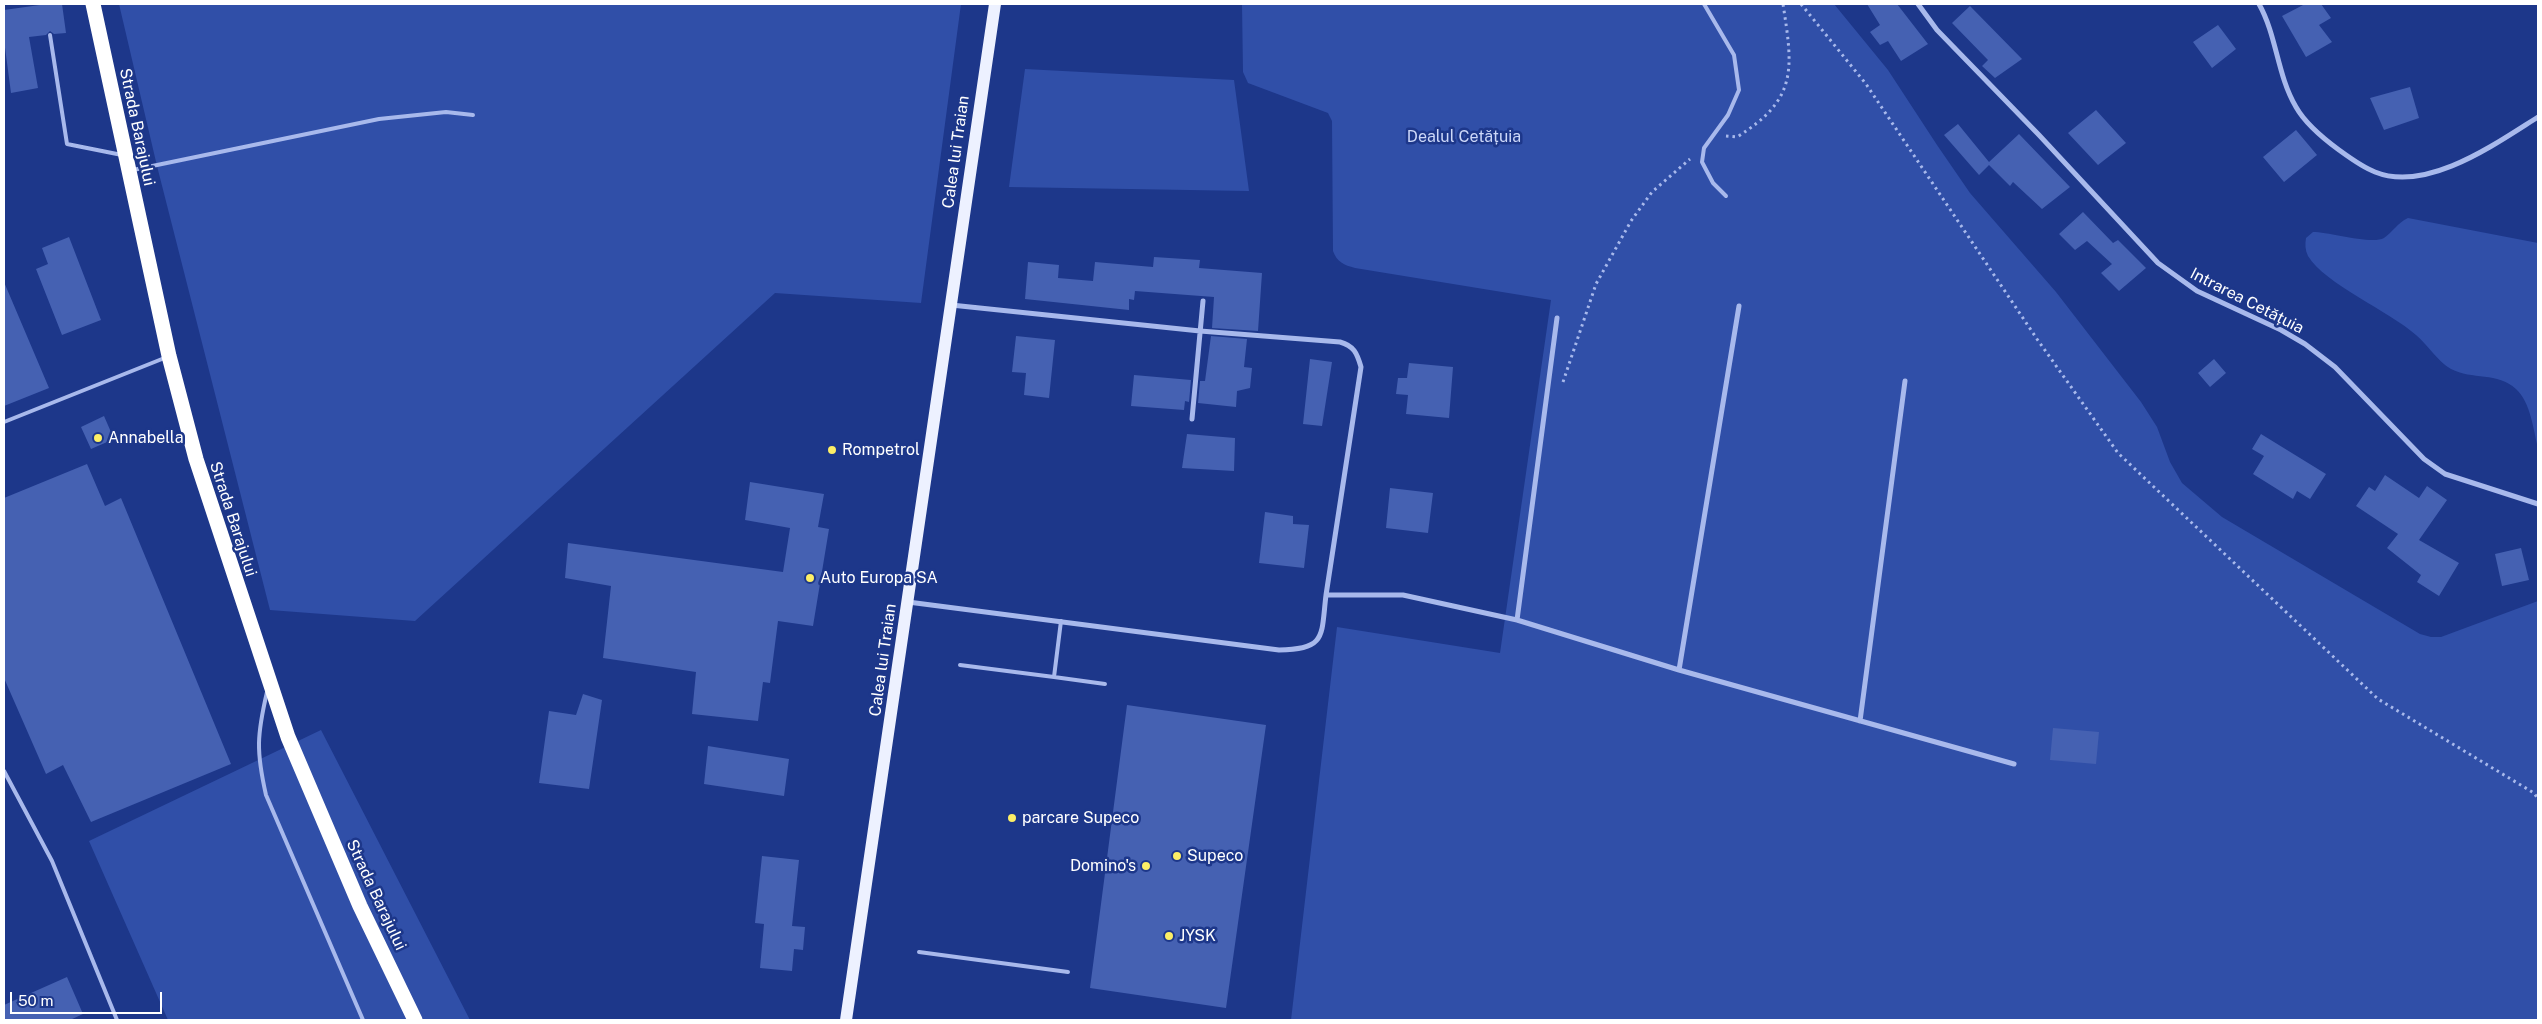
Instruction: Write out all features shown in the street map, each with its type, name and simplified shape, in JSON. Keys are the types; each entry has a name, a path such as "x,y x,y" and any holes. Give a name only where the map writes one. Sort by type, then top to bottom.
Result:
{"highway":[{"name":"Strada Barajului","path":"93,4 170,356 196,459 288,737 326,828 415,1020"}],"main road":[{"name":"Calea lui Traian","path":"846,1020 994,4"}],"street":[{"name":"Intrarea Cetățuia","path":"1918,4 1937,30 2033,128 2158,263 2178,280 2197,292 2280,330 2305,344 2335,367 2424,459 2445,474 2538,504"},
{"path":"2259,4 2270,28 2283,81 2296,109 2329,142 2375,172 2418,178 2457,163 2500,141 2538,117"},
{"path":"1192,419 1203,301"},
{"path":"908,602 1279,650 1310,647 1318,640 1321,633 1361,367 1358,355 1351,346 1340,342 1200,331 950,305"},
{"path":"1679,670 1739,306"},
{"path":"1517,620 1557,318"},
{"path":"1860,721 1905,381"},
{"path":"1326,595 1403,595 1517,620 1679,670 2014,764"}],"lane":[{"path":"1704,4 1734,55 1739,90 1728,115 1704,148 1702,162 1713,182 1726,196"},
{"path":"50,34 67,144 125,156"},
{"path":"129,171 379,119 446,112 473,115"},
{"path":"4,422 170,356"},
{"path":"1054,677 1061,621"},
{"path":"960,665 1106,684"},
{"path":"269,683 258,733 258,762 266,795 363,1020"},
{"path":"4,771 52,861 117,1020"},
{"path":"919,952 1068,972"}],"path":[{"path":"1717,130 1727,136 1737,137 1774,109 1776,101 1787,86 1790,57 1783,4"},
{"path":"1801,4 1866,84 2032,331 2118,453 2378,698 2534,793 2538,799"},
{"path":"1562,383 1596,284 1631,221 1652,192 1704,148"}],"green space":[{"path":"119,4 961,4 921,303 775,293 415,621 270,610 157,166"},
{"name":"Dealul Cetățuia","path":"1242,4 1834,4 1888,70 1970,193 2056,292 2141,402 2157,427 2170,462 2182,483 2222,517 2420,634 2431,637 2441,637 2538,601 2538,1020 1291,1020 1337,627 1500,653 1551,300 1355,268 1339,260 1333,251 1332,121 1328,113 1248,83 1243,72"},
{"path":"1025,69 1234,80 1249,191 1009,187"},
{"path":"2408,218 2538,243 2538,448 2528,409 2525,401 2516,389 2501,380 2451,369 2441,362 2420,339 2404,326 2328,277 2307,254 2306,238 2313,232 2378,240 2384,238"},
{"path":"321,730 470,1020 168,1020 89,841"}],"building":[{"path":"47,4 62,4 66,33 54,34 50,31 46,35 29,37 38,88 11,93 4,40 4,10"},
{"path":"1867,4 1897,4 1928,44 1901,61 1888,41 1880,45 1870,32 1880,25"},
{"path":"2305,4 2321,4 2331,18 2319,25 2332,42 2306,57 2282,16"},
{"path":"1970,6 2022,59 1995,78 1982,66 1988,60 1952,23"},
{"path":"2218,25 2236,49 2212,68 2193,42"},
{"path":"2410,87 2419,118 2384,130 2370,98"},
{"path":"2096,110 2126,143 2098,165 2068,133"},
{"path":"1958,124 1989,162 2019,134 2070,187 2042,209 2013,182 2010,186 1989,165 1979,175 1944,135"},
{"path":"2296,130 2317,155 2284,182 2263,157"},
{"path":"2083,212 2113,243 2118,240 2146,268 2119,291 2101,273 2112,264 2087,241 2075,250 2059,234"},
{"path":"69,237 101,320 62,335 36,269 48,264 42,248"},
{"path":"1154,257 1200,260 1199,268 1262,273 1258,331 1212,328 1214,297 1135,291 1134,300 1129,299 1129,310 1025,299 1028,262 1059,265 1058,278 1093,281 1095,262 1153,267"},
{"path":"4,282 49,388 4,406"},
{"path":"1016,336 1055,340 1049,398 1024,395 1026,373 1012,372"},
{"path":"1211,336 1247,339 1244,367 1252,368 1250,388 1237,391 1236,407 1198,403 1200,381 1205,381"},
{"path":"1310,359 1332,362 1322,426 1303,424"},
{"path":"2214,359 2226,373 2210,387 2198,373"},
{"path":"1409,363 1453,367 1449,418 1406,414 1408,395 1396,394 1398,378 1407,378"},
{"path":"1134,375 1191,380 1189,402 1185,401 1184,410 1131,406"},
{"path":"104,416 114,439 91,449 81,427"},
{"path":"1187,434 1235,438 1234,471 1182,468"},
{"path":"2261,434 2326,474 2310,499 2297,491 2293,499 2253,474 2264,456 2252,449"},
{"path":"87,464 105,506 121,498 231,764 91,822 63,765 46,774 4,678 4,498"},
{"path":"2385,475 2419,498 2427,486 2447,500 2419,540 2459,563 2439,596 2417,582 2421,575 2387,548 2398,534 2356,506 2369,487 2375,491"},
{"path":"750,482 824,494 818,527 829,529 813,626 778,621 770,683 763,682 758,721 692,714 696,672 603,658 611,586 565,578 568,543 783,572 790,528 745,520"},
{"path":"1390,488 1433,493 1428,533 1386,528"},
{"path":"1265,512 1293,516 1293,524 1309,525 1304,568 1259,563"},
{"path":"2521,548 2529,580 2502,586 2495,554"},
{"path":"583,694 602,700 589,789 539,783 549,711 576,715"},
{"name":"Supeco","path":"1127,705 1266,725 1226,1008 1090,988"},
{"path":"2053,728 2099,732 2096,764 2050,760"},
{"path":"708,746 789,759 784,796 704,784"},
{"path":"762,856 799,860 792,926 805,927 803,950 794,949 792,971 760,968 764,924 755,923"},
{"path":"67,977 83,1014 70,1020 4,1020 4,1005"}],"place":[{"name":"Annabella","path":"98,438"},
{"name":"Rompetrol","path":"832,450"},
{"name":"Auto Europa SA","path":"810,578"},
{"name":"parcare Supeco","path":"1012,818"},
{"name":"Supeco","path":"1177,856"},
{"name":"Domino's","path":"1146,866"},
{"name":"JYSK","path":"1169,936"}]}
